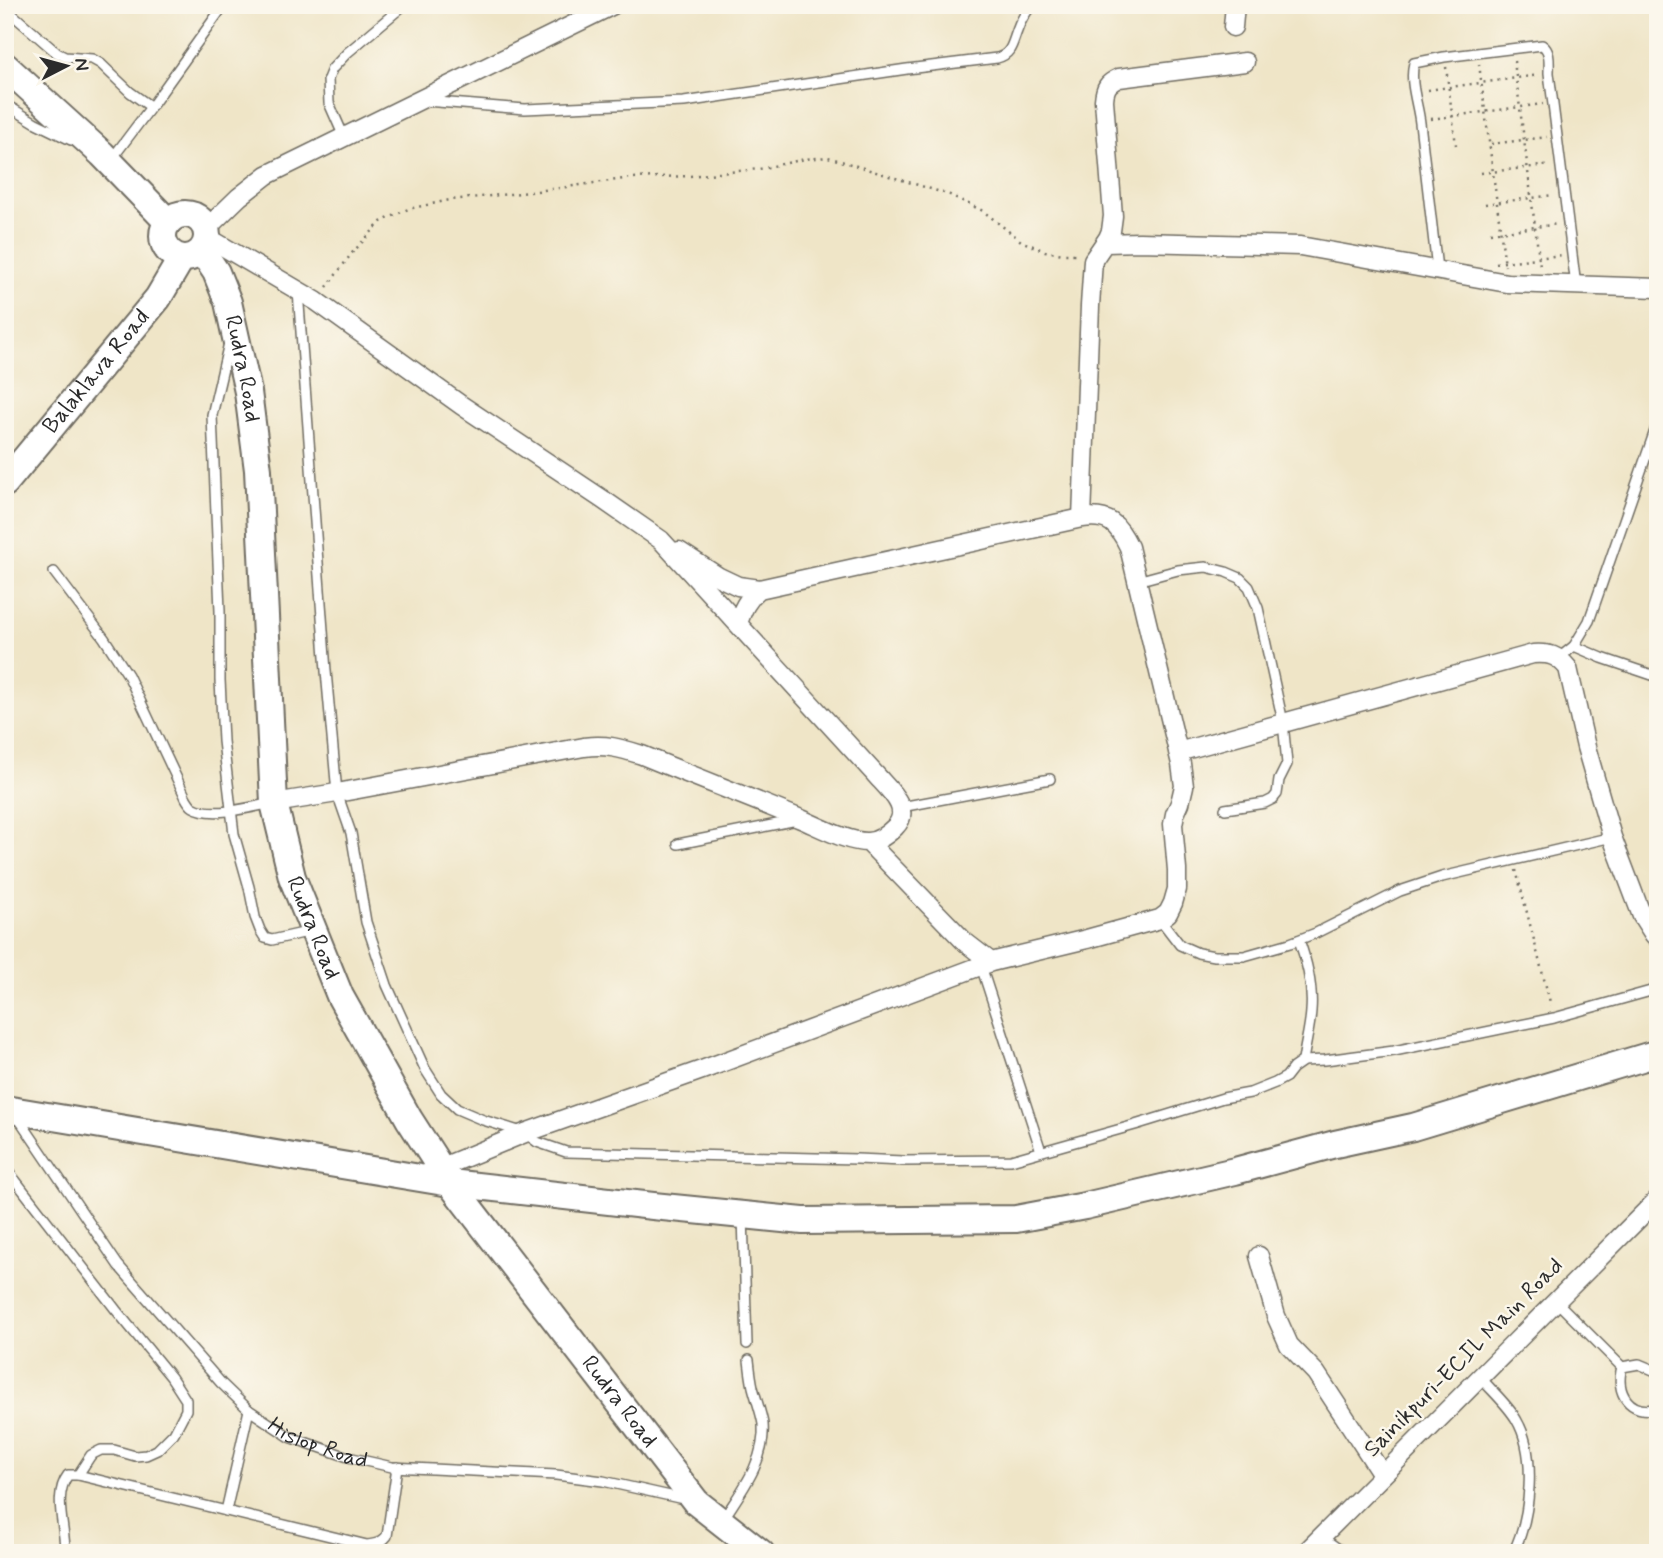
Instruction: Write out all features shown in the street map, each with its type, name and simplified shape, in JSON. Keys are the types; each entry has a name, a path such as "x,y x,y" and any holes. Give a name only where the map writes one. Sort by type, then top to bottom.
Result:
{"street":[{"path":"199,244 202,222 196,217 181,214 174,217 164,228 163,244 173,256 199,244 239,197 267,174 613,5"},
{"path":"1233,27 1235,5"},
{"path":"1082,518 1093,260 1111,231 1113,216 1105,89 1110,82 1119,78 1245,62"},
{"path":"5,66 106,158 168,222"},
{"path":"1101,248 1139,242 1300,246 1507,283 1658,288"},
{"path":"199,244 316,301 461,405 661,540 738,586 759,589 1096,516 1114,524 1129,547 1184,786 1172,824 1177,889 1168,913 1160,919 986,964 525,1133 445,1175"},
{"name":"Rudra Road","path":"199,244 216,272 228,302 248,392 258,470 274,803 292,877 313,931 340,996 360,1034 445,1175 696,1502"},
{"name":"Balaklava Road","path":"5,482 158,298 199,244"},
{"path":"274,803 603,745 642,755 855,840 876,841 894,828 900,820 901,807 876,774 661,540"},
{"path":"738,624 751,595 759,589"},
{"path":"1178,752 1533,654 1544,653 1559,658 1568,668 1586,747 1612,837 1642,916 1658,937"},
{"path":"868,842 986,964"},
{"path":"9,1110 653,1206 803,1221 1016,1219 1085,1206 1413,1127 1658,1053"},
{"name":"Sainikpuri-ECIL Main Road","path":"1305,1553 1658,1199"},
{"path":"1259,1256 1276,1316 1289,1345 1317,1373 1382,1475"},
{"name":"Hislop Road","path":"696,1502 761,1553"}],"lane":[{"path":"5,104 36,123 106,158 151,107 223,5"},
{"path":"344,137 329,103 328,79 332,69 404,5"},
{"path":"419,100 525,108 684,102 1004,57 1012,48 1017,29 1032,5"},
{"path":"5,8 57,53 65,57 92,59 101,64 130,92 151,107"},
{"path":"1437,270 1415,92 1414,63 1538,45 1546,47 1548,52 1576,286"},
{"path":"298,291 337,793 351,834 366,922 387,985 425,1069 441,1094 457,1109 525,1133 537,1142 566,1152 903,1161 1012,1160 1223,1098 1250,1093 1286,1077 1303,1061 1394,1051 1555,1018 1658,989"},
{"path":"234,328 212,415 223,741 234,834 260,930 265,938 272,940 313,931"},
{"path":"1559,658 1574,646 1589,621 1658,422"},
{"path":"1137,581 1178,570 1206,567 1240,578 1249,587 1258,608 1283,722 1287,764 1273,799 1265,803 1225,809"},
{"path":"54,572 128,675 192,807 225,812 274,803"},
{"path":"1574,646 1602,659 1658,677"},
{"path":"901,807 1050,779"},
{"path":"678,844 802,819"},
{"path":"1160,919 1180,945 1198,953 1214,957 1244,956 1299,940 1400,891 1442,877 1612,837"},
{"path":"1299,940 1305,956 1311,999 1303,1061"},
{"path":"986,964 1041,1151"},
{"name":"Hislop Road","path":"9,1110 118,1265 221,1383 249,1410 290,1437 348,1457 397,1467 556,1475 603,1481 696,1502"},
{"path":"5,1167 107,1300 171,1377 186,1400 186,1410 173,1433 157,1450 135,1456 114,1450 101,1450 91,1455 78,1475"},
{"path":"743,1215 747,1344"},
{"path":"1556,1300 1622,1367"},
{"path":"722,1521 750,1477 759,1458 763,1436 763,1422 752,1385 749,1360"},
{"path":"1622,1367 1639,1364 1658,1372"},
{"path":"1622,1367 1619,1376 1627,1402 1638,1409 1658,1408"},
{"path":"1480,1377 1515,1416 1525,1436 1529,1475 1528,1501 1519,1541 1513,1553"},
{"path":"226,1511 249,1410"},
{"path":"65,1553 61,1492 68,1475 78,1475 367,1545 383,1541 387,1536 397,1467"},
{"path":"1320,1536 1344,1553"}],"path":[{"path":"1512,47 1543,285"},
{"path":"1478,52 1507,283"},
{"path":"1444,57 1456,145"},
{"path":"1415,92 1549,73"},
{"path":"1420,121 1553,103"},
{"path":"1490,144 1557,135"},
{"path":"316,301 352,253 381,222 408,209 450,200 631,178 759,169 828,157 950,195 983,211 1021,241 1045,251 1063,254 1101,248"},
{"path":"1481,173 1561,163"},
{"path":"1485,204 1565,194"},
{"path":"1490,233 1568,223"},
{"path":"1494,263 1572,253"},
{"path":"1513,860 1555,1018"}]}
